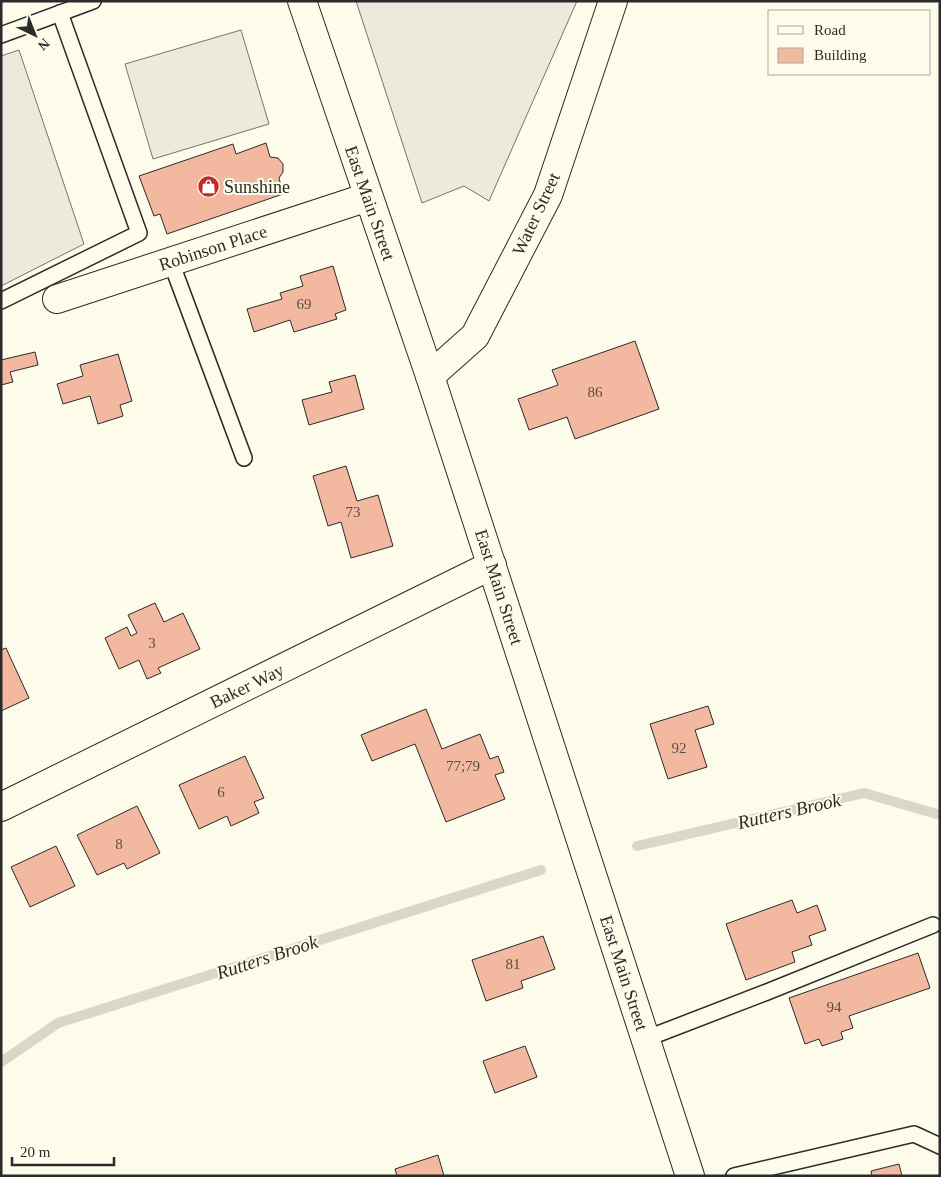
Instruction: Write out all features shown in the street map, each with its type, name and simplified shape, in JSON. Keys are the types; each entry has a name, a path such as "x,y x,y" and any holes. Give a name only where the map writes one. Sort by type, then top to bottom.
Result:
{"street":[{"name":"East Main Street","path":"302,1 430,376 690,1176"},
{"name":"Water Street","path":"430,376 475,336 548,195 614,1"},
{"name":"Robinson Place","path":"57,299 368,197"},
{"name":"Baker Way","path":"1,807 492,564"}],"lane":[{"path":"1,35 93,1"},
{"path":"1,301 139,233 60,13"},
{"path":"171,262 244,458"},
{"path":"646,1039 933,925"},
{"path":"734,1176 914,1134 940,1146"}],"shaded area":[{"path":"356,1 577,1 489,201 464,186 422,203"},
{"path":"241,30 269,124 153,159 125,64"},
{"path":"19,50 84,244 1,286 1,56"}],"building":[{"path":"266,143 270,157 278,158 283,164 283,172 279,178 283,194 167,234 160,214 154,216 139,176 233,144 236,154"},
{"path":"333,266 346,310 335,314 337,319 294,332 290,320 254,332 247,309 282,299 280,293 303,286 300,276"},
{"path":"635,341 659,409 575,439 567,417 529,430 518,399 558,385 552,370"},
{"path":"35,352 38,365 10,372 13,382 1,385 1,360"},
{"path":"118,354 132,401 120,405 123,416 98,424 90,396 63,404 57,384 83,376 80,365"},
{"path":"355,375 364,409 309,425 302,400 332,392 329,382"},
{"path":"346,466 357,501 378,495 393,546 351,558 341,522 328,526 313,476"},
{"path":"155,603 164,622 183,613 200,649 158,668 161,673 147,679 139,660 119,669 105,638 127,627 131,636 137,633 128,615"},
{"path":"6,648 29,698 1,711 1,650"},
{"path":"708,706 714,724 695,730 707,767 668,779 650,724"},
{"path":"426,709 442,749 480,734 490,759 498,756 504,772 495,775 505,799 446,822 415,744 372,761 361,735"},
{"path":"245,756 264,798 254,802 259,813 231,826 227,816 199,829 179,785"},
{"path":"137,806 160,853 127,869 124,863 97,875 77,835"},
{"path":"56,846 75,886 30,907 11,867"},
{"path":"792,900 797,913 817,905 826,930 809,936 812,945 792,952 795,962 746,980 726,924"},
{"path":"543,936 555,969 521,981 523,988 486,1001 472,960"},
{"path":"918,953 930,988 849,1016 853,1028 841,1032 843,1039 822,1046 819,1039 805,1044 789,998"},
{"path":"525,1046 537,1077 495,1093 483,1061"},
{"path":"438,1155 444,1176 397,1176 395,1169"},
{"path":"899,1164 902,1176 872,1176 871,1171"}],"waterway":[{"name":"Rutters Brook","path":"637,846 864,793 940,815"},
{"name":"Rutters Brook","path":"1,1062 58,1023 541,870"}],"place":[{"name":"Sunshine","path":"208,187"}]}
